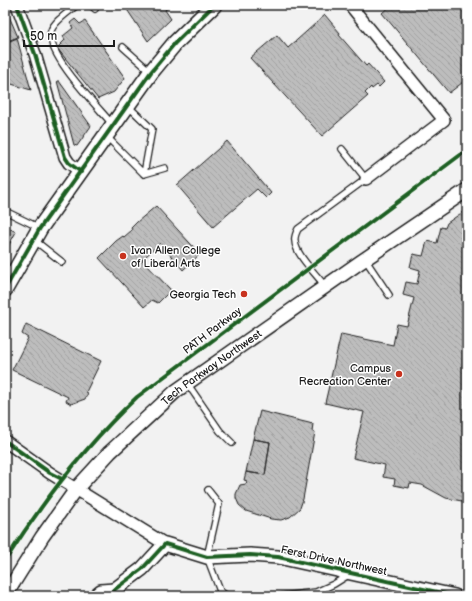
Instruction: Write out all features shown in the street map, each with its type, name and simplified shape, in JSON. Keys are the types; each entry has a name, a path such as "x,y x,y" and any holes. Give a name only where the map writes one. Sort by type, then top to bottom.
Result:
{"main road":[{"path":"5,289 37,234 151,72 175,43 214,5"}],"street":[{"path":"350,5 444,120 366,179"},
{"path":"20,7 66,157 69,163 81,172"},
{"name":"Tech Parkway Northwest","path":"5,596 42,537 77,488 110,452 186,383 467,190"},
{"path":"5,441 50,472 165,544 142,569 113,593 101,591 95,596"},
{"name":"Ferst Drive Northwest","path":"165,544 207,556 250,555 278,557 455,596"}],"lane":[{"path":"77,5 53,27 50,33 52,46 58,60 110,131 144,174"},
{"path":"123,47 151,72"},
{"path":"128,106 152,130 144,174"},
{"path":"326,286 295,246 294,239 298,229 366,179 342,149"},
{"path":"144,174 165,168"},
{"path":"5,210 37,234 62,262"},
{"path":"365,259 389,295"},
{"path":"186,383 220,431 232,443"},
{"path":"208,490 219,504 207,556 220,590 227,596"},
{"path":"283,596 316,592 334,584 352,573"}],"building":[{"path":"124,5 172,5 165,10 171,19 148,41"},
{"path":"391,5 465,5 467,7 467,79 449,93 382,13"},
{"path":"5,7 18,37 5,42"},
{"path":"325,15 340,33 339,35 366,66 368,64 384,82 379,87 377,85 372,89 371,87 365,93 368,96 322,136 250,58 277,35 288,48"},
{"path":"75,19 80,24 85,21 125,78 114,92 98,99 57,48 65,40 63,36 73,28 70,23"},
{"path":"17,38 31,90 5,82 5,43"},
{"path":"57,81 59,81 91,126 77,146 74,145"},
{"path":"227,141 271,193 266,198 257,189 213,227 177,185"},
{"name":"Ivan Allen College of Liberal Arts","path":"156,206 200,254 183,270 160,243 142,260 171,290 158,303 152,300 144,307 99,258 116,241 123,236 124,237 132,230 131,228 137,222"},
{"name":"Campus Recreation Center","path":"467,209 467,502 446,498 422,485 410,483 409,488 394,485 395,479 383,477 385,465 353,458 364,412 325,403 341,334 393,345 397,324 407,326 414,298 403,295 406,282 417,284 420,270 410,267 413,254 423,256 427,241 437,243 441,227 445,228 447,223"},
{"path":"5,226 16,232 5,252"},
{"path":"26,324 101,361 86,392 88,393 85,399 71,404 66,401 68,397 12,370 28,338 22,334"},
{"path":"260,411 313,424 312,431 315,432 303,499 300,508 290,517 281,520 271,519 246,511 239,505 236,498 240,485 246,484 247,481 244,480 246,472 265,475 270,442 253,439"},
{"path":"253,439 270,442 265,475 246,472"},
{"path":"5,493 8,494 9,498 5,503"}],"cycle path":[{"path":"17,5 35,54 65,157 69,163 81,172"},
{"path":"5,289 40,228 151,72 175,43 214,5"},
{"name":"PATH Parkway","path":"5,561 34,517 82,455 137,397 467,150"},
{"path":"5,441 50,473 62,479"},
{"path":"111,596 114,590 142,569 165,544 207,557 250,555 278,557 455,596"}],"place":[{"name":"Ivan Allen College of Liberal Arts","path":"123,256"},
{"name":"Georgia Tech","path":"244,294"},
{"name":"Campus Recreation Center","path":"399,374"}]}
